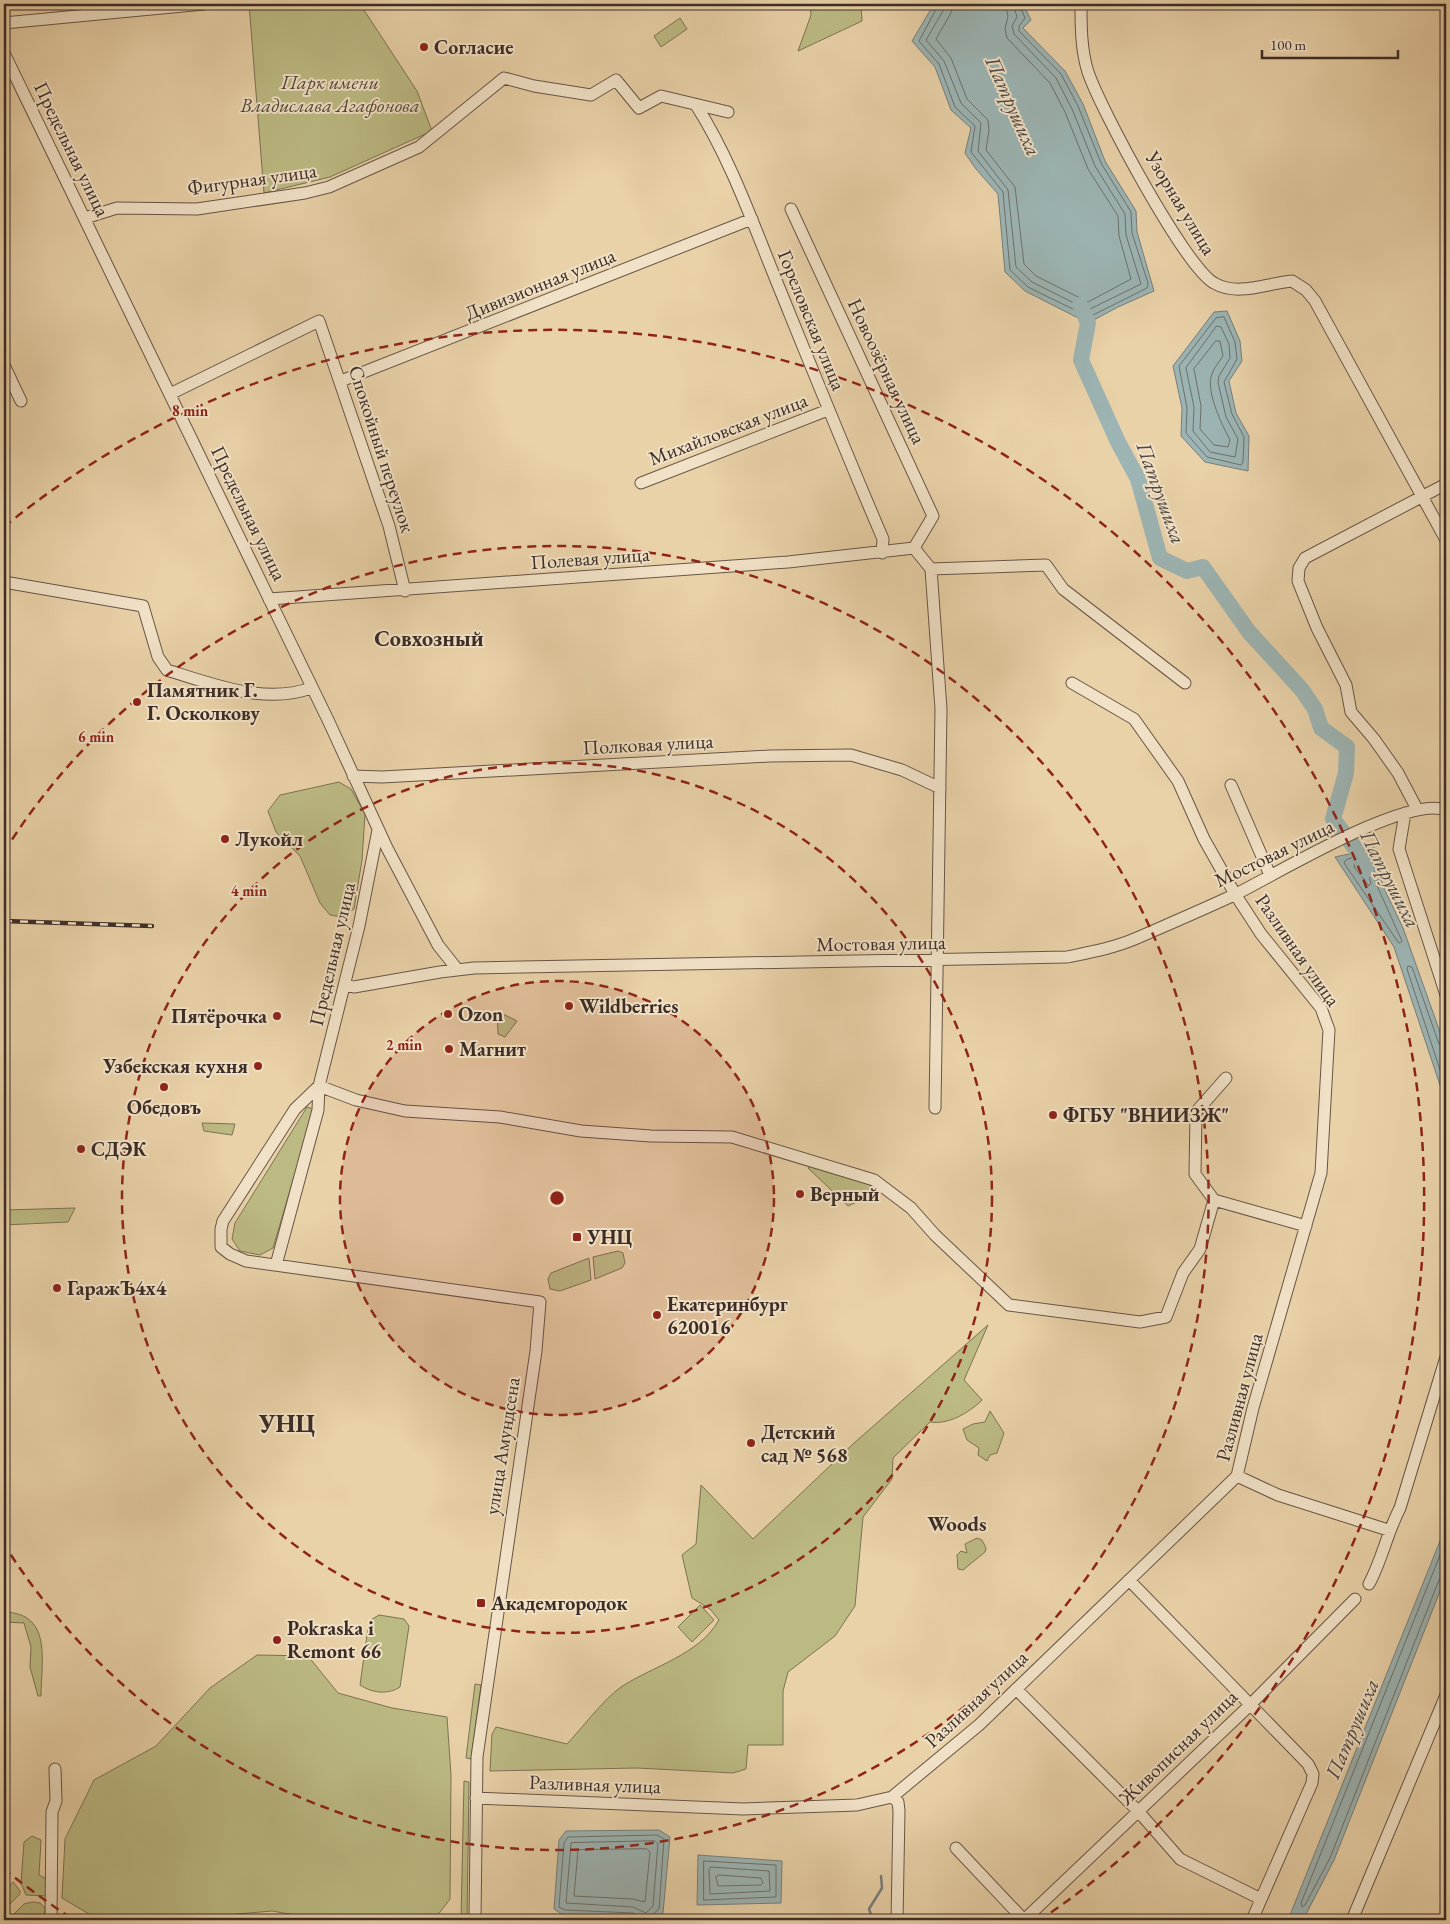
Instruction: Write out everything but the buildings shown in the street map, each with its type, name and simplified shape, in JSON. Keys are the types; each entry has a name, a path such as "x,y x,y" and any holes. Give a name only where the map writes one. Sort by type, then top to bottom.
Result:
{"street":[{"path":"4,23 204,4"},
{"name":"Узорная улица","path":"1080,4 1084,53 1094,87 1158,209 1196,268 1207,278 1224,288 1239,290 1292,281 1306,290 1315,302 1446,540"},
{"name":"Предельная улица","path":"4,53 269,598 378,830 438,945 457,969"},
{"name":"Фигурная улица","path":"85,218 117,208 197,209 305,193 329,187 418,148 504,78 534,86 591,95 616,80 639,108 661,96 728,112"},
{"name":"Гореловская улица","path":"696,105 708,124 752,219 828,410 883,539 882,553"},
{"name":"Новоозёрная улица","path":"791,209 933,516 914,548"},
{"name":"Дивизионная улица","path":"341,382 752,219"},
{"name":"Спокойный переулок","path":"170,394 319,321 389,526 405,590"},
{"path":"4,365 22,401"},
{"name":"Михайловская улица","path":"641,483 828,410"},
{"path":"1446,484 1305,558 1299,568 1298,581 1318,628 1346,685 1351,712 1374,739 1398,773 1417,809 1446,810"},
{"path":"914,548 931,569 941,709 935,1108"},
{"name":"Полевая улица","path":"269,598 405,590 882,553 914,548"},
{"path":"931,569 1046,565 1063,589 1185,684"},
{"path":"4,582 143,606 158,657 167,670 258,694 298,692 311,688"},
{"name":"Разливная улица","path":"476,1798 743,1809 857,1805 892,1797 979,1725 1237,1476 1253,1408 1321,1173 1329,1030 1321,1008 1261,934 1235,894 1204,839 1178,781 1134,719 1072,682"},
{"name":"Полковая улица","path":"353,776 382,777 770,756 851,755 902,770 940,788"},
{"path":"1231,785 1270,875"},
{"name":"Мостовая улица","path":"345,985 354,987 457,969 1067,957 1108,949 1134,940 1235,894 1270,875 1389,818 1417,809"},
{"path":"1406,813 1399,849 1446,994"},
{"name":"Предельная улица","path":"276,1265 318,1110 319,1086 359,926 378,830"},
{"path":"1226,1078 1196,1112 1194,1174 1214,1200 1306,1226"},
{"path":"319,1086 356,1100 405,1111 500,1117 598,1132 651,1136 732,1137 874,1180 912,1208 935,1236 1009,1305 1140,1322 1166,1317 1183,1273 1200,1249 1214,1200"},
{"name":"улица Амундсена","path":"319,1086 295,1109 224,1221 221,1229 221,1247 230,1254 246,1261 540,1302 536,1351 477,1757 474,1920"},
{"path":"1369,1584 1376,1570 1388,1530 1400,1508 1446,1357"},
{"path":"1237,1476 1278,1495 1388,1530"},
{"path":"1129,1580 1249,1706 1308,1764 1313,1774 1312,1783 1252,1920"},
{"name":"Живописная улица","path":"1024,1920 1249,1706 1355,1599"},
{"path":"1016,1689 1138,1812 1180,1859 1261,1899"},
{"path":"1352,1920 1446,1695"},
{"path":"51,1920 52,1812 56,1801 56,1769"},
{"path":"892,1797 898,1802 899,1811 897,1920"},
{"path":"956,1848 1024,1920"}],"green space":[{"name":"Парк имени Владислава Агафонова","path":"249,4 360,4 417,91 432,131 330,177 264,193"},
{"path":"810,4 861,4 862,21 798,51 811,15"},
{"path":"680,18 687,29 661,47 654,36"},
{"path":"339,782 351,789 365,814 362,860 354,909 342,917 330,915 320,903 300,856 276,832 268,811 280,795"},
{"path":"497,1011 517,1021 505,1037 498,1034"},
{"path":"307,1107 314,1109 273,1248 260,1255 240,1251 232,1239 235,1223"},
{"path":"202,1123 235,1124 232,1135 204,1131"},
{"path":"813,1164 870,1185 874,1191 872,1195 848,1206 808,1168"},
{"path":"75,1208 68,1222 4,1225 4,1210"},
{"path":"618,1251 623,1253 625,1263 622,1268 595,1279 593,1257"},
{"path":"589,1258 591,1280 560,1291 550,1289 548,1279 551,1273"},
{"path":"988,1325 964,1380 982,1400 971,1409 951,1420 930,1422 893,1458 892,1479 863,1517 855,1606 835,1636 788,1672 783,1691 783,1745 748,1745 746,1769 733,1773 637,1768 490,1771 492,1734 496,1727 567,1744 614,1692 688,1651 710,1632 719,1620 710,1609 692,1598 682,1555 696,1544 701,1485 753,1539 853,1444"},
{"path":"990,1411 1004,1433 997,1453 990,1455 987,1461 978,1455 979,1448 967,1440 963,1429 973,1424 985,1422"},
{"path":"977,1538 982,1540 986,1548 985,1552 963,1570 958,1569 957,1555 961,1551 967,1553 965,1544"},
{"path":"700,1605 714,1620 692,1642 678,1627"},
{"path":"4,1612 20,1615 30,1621 37,1630 41,1642 42,1655 41,1696 38,1696 30,1667 31,1647 24,1623 4,1622"},
{"path":"379,1615 404,1619 409,1626 400,1687 385,1692 370,1690 360,1685 369,1621"},
{"path":"257,1655 308,1656 338,1693 392,1708 447,1717 451,1775 450,1899 434,1920 323,1920 272,1911 170,1920 99,1920 62,1898 65,1839 94,1780 156,1746 210,1688"},
{"path":"475,1684 481,1685 471,1759 466,1758"},
{"path":"464,1781 469,1782 467,1920 461,1920"},
{"path":"32,1836 41,1840 39,1875 46,1879 46,1896 26,1895 21,1883 24,1842"},
{"path":"13,1882 20,1891 20,1894 4,1910 4,1892"},
{"path":"40,1903 45,1908 44,1920 12,1920 12,1916 24,1904"}],"water":[{"path":"934,4 1023,4 1031,20 1023,28 1065,71 1083,104 1105,161 1136,211 1137,232 1154,291 1088,323 1025,291 1005,272 998,194 965,153 971,128 951,110 935,67 912,41"},
{"path":"1227,311 1240,341 1242,361 1229,381 1236,413 1249,436 1248,471 1205,462 1181,436 1182,408 1173,366 1214,312"},
{"path":"1373,844 1383,886 1403,928 1446,1049 1446,1103 1394,947 1335,857 1358,852"},
{"path":"1446,1526 1446,1576 1334,1860 1303,1920 1288,1920"},
{"path":"659,1830 670,1837 663,1913 655,1919 563,1915 554,1909 559,1840 566,1831"},
{"path":"698,1855 782,1861 781,1903 697,1905"}],"waterway":[{"name":"Патрушиха","path":"1080,305 1088,323 1081,360 1118,442 1138,479 1160,558 1187,571 1203,567 1249,632 1302,690 1315,709 1321,728 1347,747 1346,773 1333,819 1358,852 1366,870"},
{"path":"873,1920 869,1909 882,1888 881,1876"}],"railway":[{"path":"4,921 152,926"}],"place":[{"name":"Согласие","path":"424,47"},
{"name":"Памятник Г. Г. Осколкову","path":"137,702"},
{"name":"Лукойл","path":"225,839"},
{"name":"Wildberries","path":"569,1006"},
{"name":"Ozon","path":"448,1014"},
{"name":"Пятёрочка","path":"277,1016"},
{"name":"Магнит","path":"449,1049"},
{"name":"Узбекская кухня","path":"258,1066"},
{"name":"Обедовъ","path":"164,1087"},
{"name":"ФГБУ \"ВНИИЗЖ\"","path":"1053,1115"},
{"name":"СДЭК","path":"81,1149"},
{"name":"Верный","path":"800,1194"},
{"name":"УНЦ","path":"577,1237"},
{"name":"ГаражЪ4х4","path":"57,1288"},
{"name":"Екатеринбург 620016","path":"657,1315"},
{"name":"Детский сад № 568","path":"751,1443"},
{"name":"Академгородок","path":"481,1603"},
{"name":"Pokraska i Remont 66","path":"277,1640"}],"district":[{"name":"Совхозный","path":"429,638"},
{"name":"УНЦ","path":"287,1423"},
{"name":"Woods","path":"957,1524"}]}
